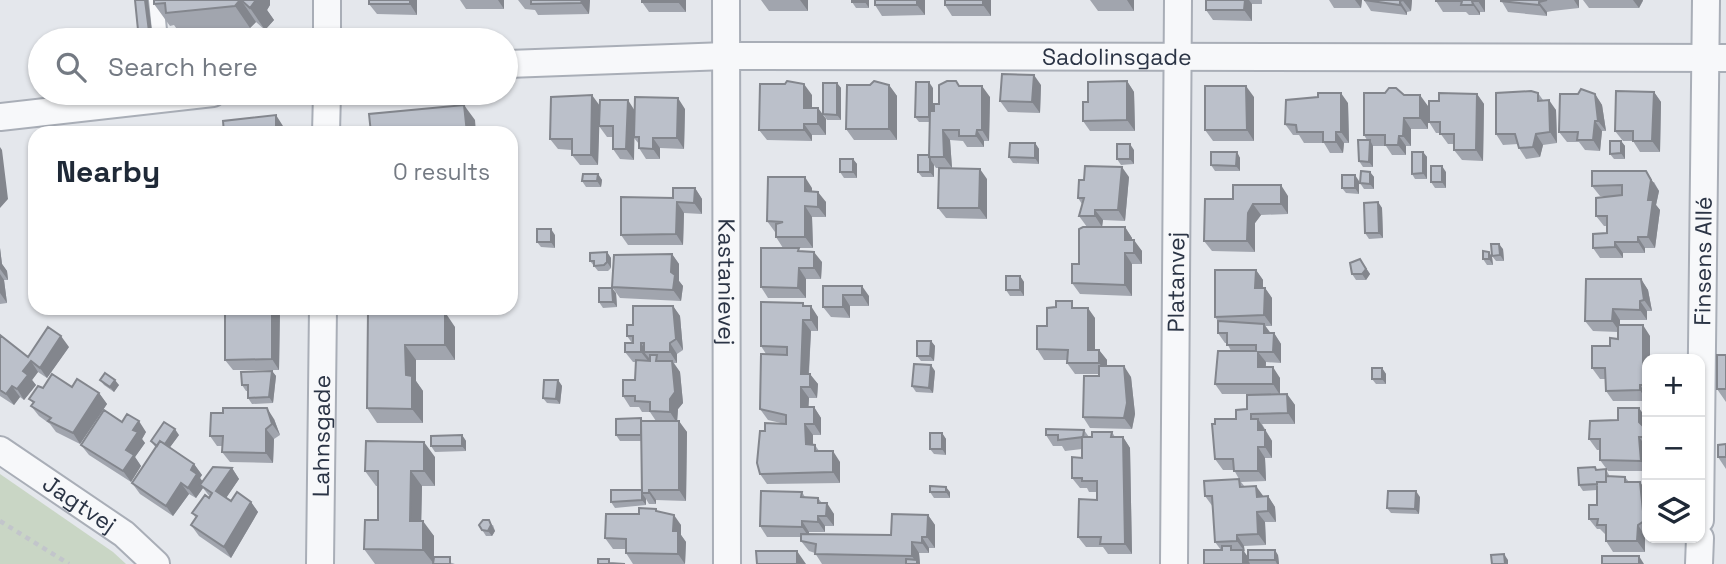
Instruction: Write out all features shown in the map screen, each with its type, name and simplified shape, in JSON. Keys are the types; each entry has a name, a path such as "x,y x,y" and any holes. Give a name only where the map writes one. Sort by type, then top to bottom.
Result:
{"street":[{"path":"327,0 327,28"},
{"name":"Kastanievej","path":"726,0 727,564"},
{"name":"Platanvej","path":"1174,564 1178,0"},
{"name":"Finsens Allé","path":"1701,480 1716,57 1706,0"},
{"name":"Sadolinsgade","path":"518,64 726,56 1716,57"},
{"path":"0,117 91,105"},
{"path":"326,126 327,105"},
{"name":"Lahnsgade","path":"320,564 323,315"},
{"name":"Jagtvej","path":"0,450 124,534 156,564"},
{"path":"1699,564 1700,543"}],"lane":[{"path":"156,0 159,28"}],"path":[{"path":"0,521 69,564"}],"green space":[{"path":"0,474 113,552 126,564 0,564"}],"building":[{"path":"135,0 145,0 149,28 138,28"},
{"path":"154,0 240,0 235,6 166,13 165,3 154,4"},
{"path":"241,0 256,0 250,8"},
{"path":"369,0 410,0 410,4 369,4"},
{"path":"531,0 582,0 581,3 531,4"},
{"path":"678,0 678,2 642,2"},
{"path":"875,0 917,0 917,5 875,5"},
{"path":"945,0 983,0 983,5 945,5"},
{"path":"1206,0 1245,0 1244,10 1206,10"},
{"path":"1364,0 1403,0 1400,5"},
{"path":"1436,0 1478,1 1472,1 1473,5 1461,5 1462,1"},
{"path":"1501,0 1547,0 1539,2 1539,5"},
{"path":"1002,74 1034,75 1032,102 1000,101"},
{"path":"787,81 804,84 804,108 818,108 818,124 804,124 804,130 759,130 760,84 785,84"},
{"path":"874,81 889,85 889,129 846,129 847,85 870,85"},
{"path":"956,81 959,86 982,86 982,130 977,130 976,136 959,136 959,130 943,130 944,157 929,157 930,111 934,111 934,104 939,104 939,85"},
{"path":"1127,81 1127,120 1083,121 1083,102 1088,102 1088,82"},
{"path":"916,82 929,82 929,117 915,117"},
{"path":"823,83 837,83 837,115 823,114"},
{"path":"1205,86 1246,86 1247,130 1205,130"},
{"path":"1389,88 1396,88 1404,95 1420,95 1420,118 1404,118 1403,136 1399,136 1398,145 1385,145 1385,135 1364,135 1364,93 1385,93"},
{"path":"1581,89 1595,94 1598,121 1595,121 1593,140 1577,140 1578,132 1559,132 1560,94 1578,94"},
{"path":"1616,91 1654,92 1652,141 1633,141 1633,131 1615,131"},
{"path":"1318,93 1341,93 1341,132 1336,132 1336,142 1323,142 1323,132 1297,132 1296,125 1285,124 1286,100 1318,97"},
{"path":"1439,93 1477,94 1476,150 1454,150 1454,134 1440,134 1440,122 1429,122 1429,101 1439,101"},
{"path":"1496,93 1538,93 1538,101 1549,100 1550,132 1536,134 1533,147 1519,148 1515,134 1496,134"},
{"path":"592,95 591,155 572,155 572,139 550,139 551,97"},
{"path":"635,97 678,98 677,138 653,138 653,149 639,148 639,137 634,137"},
{"path":"600,100 628,100 626,149 613,149 613,126 599,126"},
{"path":"464,105 466,126 370,126 369,114"},
{"path":"276,115 276,126 223,126 223,121"},
{"path":"1358,140 1370,140 1369,162 1359,161"},
{"path":"1610,141 1621,141 1621,153 1610,154"},
{"path":"1010,143 1035,143 1035,158 1009,157"},
{"path":"1117,144 1130,144 1130,159 1117,159"},
{"path":"1211,152 1237,152 1236,166 1211,165"},
{"path":"1412,152 1423,152 1423,173 1412,174"},
{"path":"918,155 929,155 930,172 918,172"},
{"path":"840,159 853,159 853,172 840,172"},
{"path":"1085,166 1122,167 1118,210 1095,210 1095,216 1079,216 1084,198 1078,198 1079,180 1084,180"},
{"path":"1431,166 1442,166 1442,182 1431,182"},
{"path":"939,168 980,169 979,208 938,208"},
{"path":"1361,171 1370,172 1370,184 1360,183"},
{"path":"1592,171 1646,171 1651,180 1648,200 1653,200 1648,237 1638,237 1638,242 1615,242 1615,247 1593,248 1593,234 1607,233 1607,216 1596,216 1596,198 1622,195 1622,185 1592,186"},
{"path":"583,174 598,174 597,181 582,181"},
{"path":"1342,175 1355,175 1355,188 1342,188"},
{"path":"768,177 805,177 805,191 818,192 818,207 805,206 805,237 776,237 776,224 783,222 767,221"},
{"path":"1233,185 1281,185 1281,204 1253,204 1248,213 1247,241 1204,241 1205,199 1233,199"},
{"path":"673,188 695,188 694,203 677,202 676,234 621,235 621,197 673,198"},
{"path":"1378,202 1379,233 1365,233 1364,203"},
{"path":"1125,227 1125,240 1134,240 1134,253 1125,253 1125,285 1072,283 1072,264 1079,264 1079,229"},
{"path":"537,229 551,229 551,242 537,242"},
{"path":"1491,244 1499,244 1500,255 1492,256"},
{"path":"761,248 799,248 798,251 814,252 814,268 799,268 798,288 761,287"},
{"path":"1483,251 1489,252 1489,259 1483,259"},
{"path":"607,252 607,262 604,265 594,266 594,261 590,261 590,253"},
{"path":"672,254 671,272 675,275 673,290 612,287 614,255"},
{"path":"1360,259 1366,269 1362,274 1352,274 1350,263"},
{"path":"1215,270 1256,270 1255,288 1265,288 1264,315 1215,317"},
{"path":"1006,276 1020,276 1020,290 1006,290"},
{"path":"1586,279 1641,279 1644,300 1640,301 1640,310 1613,309 1612,321 1585,321"},
{"path":"823,286 862,286 862,295 843,295 843,307 823,307"},
{"path":"599,288 612,288 613,302 599,302"},
{"path":"1056,301 1072,301 1072,308 1088,308 1088,350 1099,350 1099,363 1067,363 1068,350 1037,349 1037,326 1047,326 1047,308 1056,307"},
{"path":"761,302 803,303 803,306 811,306 811,320 803,320 801,374 810,374 810,387 801,387 801,407 814,407 814,424 805,424 806,444 815,445 815,451 833,451 833,472 760,474 757,463 760,431 765,431 765,423 786,424 786,415 760,409 761,354 787,355 787,347 761,346"},
{"path":"633,306 673,306 676,339 670,343 670,352 644,352 644,343 641,343 641,352 625,352 625,343 633,343 633,336 627,336 627,325 633,325"},
{"path":"225,315 272,315 272,359 225,360"},
{"path":"368,315 445,315 445,345 405,345 406,375 412,376 412,409 367,408"},
{"path":"1218,321 1264,324 1264,333 1274,333 1273,352 1258,352 1258,367 1273,367 1273,384 1215,384 1218,351 1256,351 1256,345 1227,345 1227,333 1218,333"},
{"path":"1618,325 1643,325 1640,390 1606,391 1605,368 1592,368 1592,346 1610,346 1610,338 1618,339"},
{"path":"48,327 61,336 40,368 31,361 23,371 28,375 17,389 12,386 6,394 0,390 0,335 28,357"},
{"path":"917,341 931,341 930,356 917,356"},
{"path":"650,355 657,355 656,361 672,361 675,392 670,399 670,412 650,411 650,402 635,401 635,396 623,396 623,380 635,380 636,360 650,361"},
{"path":"1717,355 1726,355 1726,389 1717,389"},
{"path":"914,364 931,365 929,388 912,386"},
{"path":"1099,366 1124,366 1127,403 1124,418 1083,417 1084,376 1099,376"},
{"path":"1372,368 1382,368 1382,379 1372,379"},
{"path":"272,371 269,397 248,398 248,385 242,385 241,372"},
{"path":"105,373 115,380 110,387 100,380"},
{"path":"52,374 72,387 77,379 99,393 73,433 48,421 51,418 31,406 34,402 29,399 38,386 43,388"},
{"path":"544,380 558,380 556,399 543,398"},
{"path":"1287,394 1288,413 1251,414 1251,419 1258,419 1258,430 1265,430 1265,447 1258,447 1258,471 1234,471 1233,459 1215,459 1212,424 1215,424 1215,419 1236,419 1236,410 1247,409 1247,395"},
{"path":"223,408 267,408 272,424 266,429 266,453 222,452 223,436 210,436 211,413 223,413"},
{"path":"1618,408 1639,408 1639,422 1642,425 1642,437 1639,437 1641,461 1600,460 1600,439 1589,439 1590,421 1618,420"},
{"path":"104,410 122,422 127,414 139,421 133,430 138,432 126,450 134,455 123,471 81,445"},
{"path":"641,418 641,435 616,435 616,419"},
{"path":"641,421 679,421 679,490 649,490 649,493 642,493"},
{"path":"164,422 175,429 165,444 160,441 157,446 151,441"},
{"path":"1046,429 1084,430 1083,437 1058,440 1058,435 1046,435"},
{"path":"1092,432 1112,432 1111,437 1123,437 1125,544 1100,544 1101,537 1078,537 1079,499 1097,500 1097,481 1072,478 1072,457 1082,458 1082,437 1092,437"},
{"path":"930,433 942,433 942,449 930,449"},
{"path":"462,435 462,446 431,446 431,436"},
{"path":"160,441 194,464 191,470 197,474 188,488 181,483 166,506 132,483"},
{"path":"366,441 424,442 424,471 411,471 410,521 423,521 423,550 364,549 365,520 378,520 378,471 365,471"},
{"path":"1726,444 1726,457 1718,457 1718,445"},
{"path":"213,467 232,468 216,491 231,501 237,492 251,502 224,547 191,525 197,516 192,513 205,495 209,498 212,493 200,485"},
{"path":"1595,467 1596,470 1606,469 1606,482 1579,485 1578,468"},
{"path":"1606,476 1625,477 1625,482 1640,482 1642,522 1638,525 1637,541 1606,541 1606,525 1597,525 1598,519 1589,519 1589,505 1597,505 1597,482 1606,482"},
{"path":"1239,479 1240,487 1256,486 1257,497 1268,496 1268,511 1257,512 1258,534 1237,535 1237,541 1215,542 1212,496 1205,496 1204,481"},
{"path":"930,486 946,487 946,492 930,492"},
{"path":"611,490 642,490 642,500 611,502"},
{"path":"761,491 802,492 801,497 818,498 818,503 827,503 826,516 818,516 818,522 802,521 802,527 760,526"},
{"path":"1388,491 1416,491 1415,509 1387,508"},
{"path":"639,508 656,509 674,515 673,531 678,531 678,554 626,553 626,539 605,538 606,514 639,514"},
{"path":"892,514 928,515 927,537 922,537 922,543 912,542 912,556 815,554 816,544 801,541 801,534 891,535"},
{"path":"483,520 489,520 491,525 488,531 482,530 479,525"},
{"path":"1222,546 1231,546 1231,550 1243,550 1243,564 1204,564 1204,550 1222,550"},
{"path":"1248,550 1275,550 1275,560 1248,560"},
{"path":"756,551 797,551 797,564 757,564"},
{"path":"1504,554 1505,564 1492,564 1491,555"},
{"path":"1602,556 1639,556 1639,564 1602,564"},
{"path":"434,557 450,557 450,564 433,564"},
{"path":"598,559 609,559 609,563 625,564 598,564"},
{"path":"906,559 917,560 917,564 906,564"}]}
